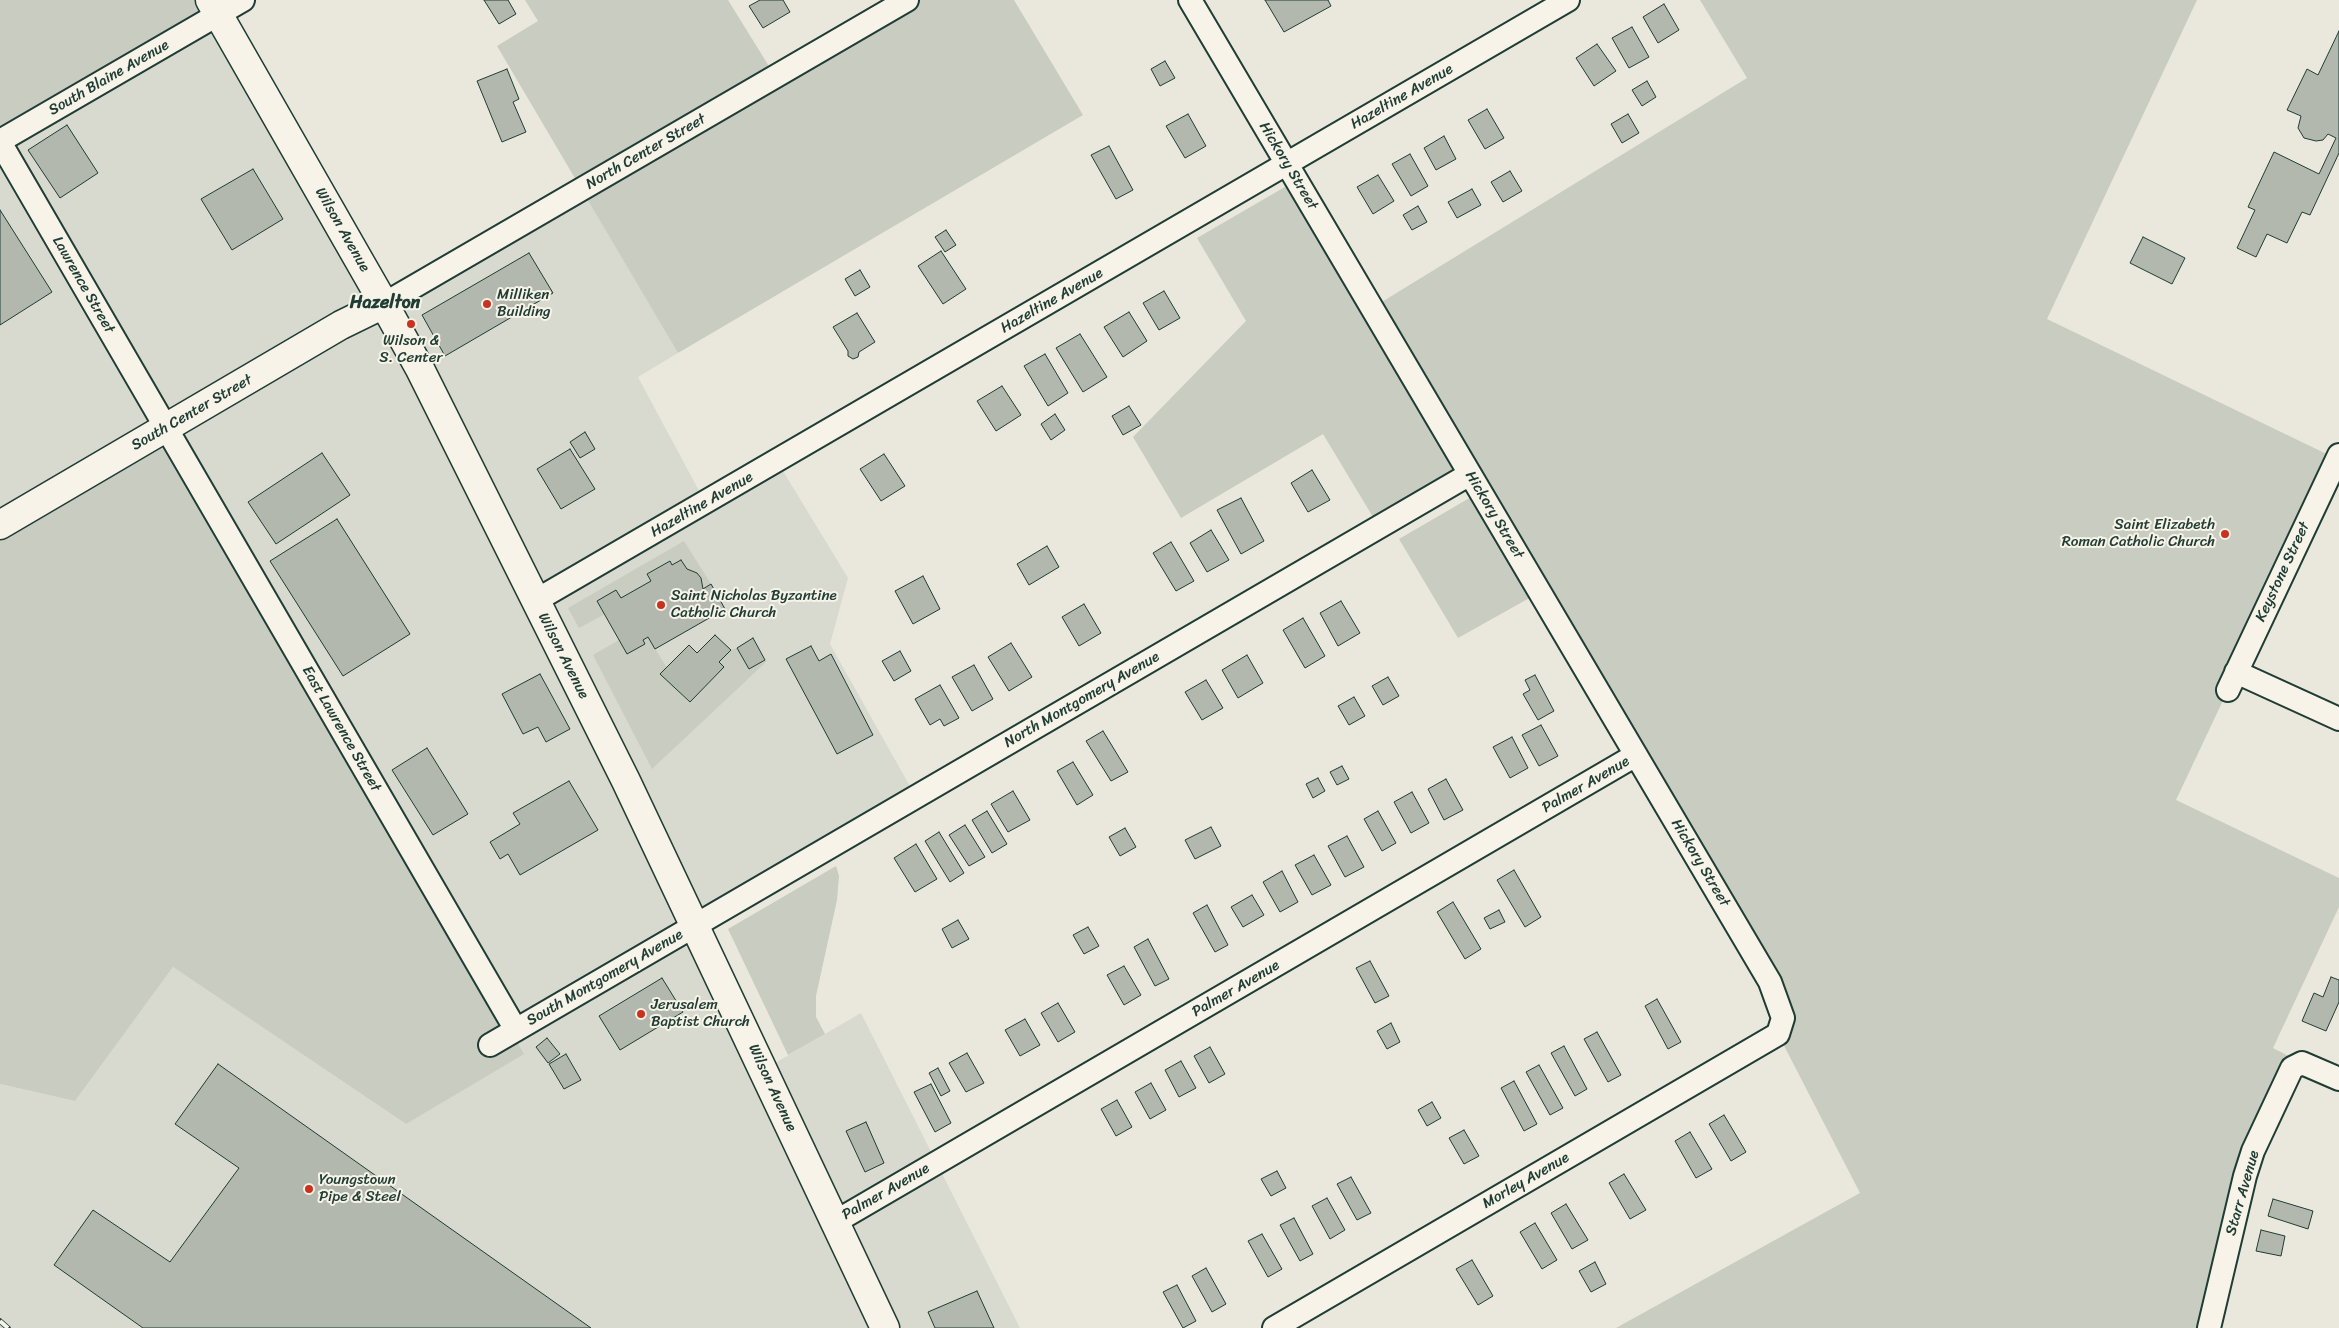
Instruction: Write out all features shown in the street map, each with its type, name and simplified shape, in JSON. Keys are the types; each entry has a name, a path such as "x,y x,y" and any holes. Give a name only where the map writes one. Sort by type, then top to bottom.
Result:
{"main road":[{"name":"Wilson Avenue","path":"214,7 384,304 536,602 626,781 885,1328"},
{"name":"South Center Street","path":"0,525 341,325 384,304"}],"street":[{"name":"South Blaine Avenue","path":"0,142 214,7 243,0"},
{"name":"North Center Street","path":"384,304 907,0"},
{"name":"Hickory Street","path":"1190,0 1770,982 1783,1018 1778,1034"},
{"name":"Hazeltine Avenue","path":"536,602 1568,0"},
{"name":"Lawrence Street","path":"0,142 166,428"},
{"name":"East Lawrence Street","path":"166,428 516,1030"},
{"name":"Keystone Street","path":"2339,455 2232,681 2339,719"},
{"name":"North Montgomery Avenue","path":"695,926 1470,474"},
{"name":"Palmer Avenue","path":"835,1222 1636,755"},
{"name":"South Montgomery Avenue","path":"490,1045 695,926"},
{"name":"Morley Avenue","path":"1274,1328 1778,1034"},
{"name":"Starr Avenue","path":"2209,1328 2245,1176 2254,1151 2292,1068 2302,1063 2311,1065 2331,1075"}],"shaded area":[{"path":"0,0 210,0 218,14 0,141"},
{"path":"525,0 728,0 775,76 907,0 1014,0 1083,115 678,353 497,46 538,21"},
{"path":"1700,0 2197,0 2047,319 2337,459 2176,800 2339,878 2339,907 2273,1048 2302,1063 2253,1151 2209,1328 1616,1328 1860,1193 1778,1034 1783,1018 1470,474 1379,527 1323,434 1181,518 1133,437 1246,321 1197,238 1290,184 1372,308 1747,78"},
{"path":"218,14 384,303 582,189 678,353 638,377 705,502 777,461 848,578 830,644 916,797 695,926 763,1070 861,1013 1020,1328 0,1328 0,1084 75,1101 173,967 406,1124 0,525 0,141"},
{"path":"166,428 524,1054 406,1124 173,967 75,1101 0,1084 0,525"},
{"path":"1473,496 1533,596 1458,638 1399,539"},
{"path":"684,541 711,584 703,589 703,584 697,573 672,565 670,561 647,574 651,581 621,598 616,590 597,601 605,614 579,628 568,608"},
{"path":"648,637 667,668 661,674 689,702 723,667 719,662 731,650 737,648 749,669 765,660 767,661 652,769 593,655 619,640 643,640"},
{"path":"836,866 839,876 837,900 816,996 816,1017 825,1034 788,1055 728,929"}],"building":[{"path":"484,0 508,0 516,14 499,24"},
{"path":"760,0 783,0 790,12 763,28 749,6"},
{"path":"1265,0 1328,0 1331,6 1284,32"},
{"path":"1664,4 1679,30 1658,43 1643,17"},
{"path":"1632,27 1649,57 1629,68 1612,38"},
{"path":"2339,31 2339,153 2310,215 2302,212 2287,243 2267,234 2256,257 2237,248 2255,210 2248,207 2274,152 2319,174 2336,138 2328,134 2323,140 2316,141 2304,138 2298,128 2301,116 2287,110 2307,69 2318,75"},
{"path":"1597,44 1616,71 1594,86 1576,58"},
{"path":"1165,61 1175,78 1160,86 1151,69"},
{"path":"507,69 519,99 513,102 526,132 502,142 477,81"},
{"path":"1647,81 1656,97 1642,106 1632,90"},
{"path":"1487,109 1504,138 1485,149 1468,120"},
{"path":"1188,114 1206,146 1185,158 1166,126"},
{"path":"1628,114 1639,133 1622,143 1611,124"},
{"path":"67,125 98,173 60,198 28,150"},
{"path":"1444,136 1456,159 1436,170 1424,148"},
{"path":"1109,146 1133,190 1116,199 1091,155"},
{"path":"1410,154 1428,186 1411,196 1392,164"},
{"path":"253,169 283,219 232,250 201,199"},
{"path":"1510,171 1522,191 1503,202 1491,182"},
{"path":"1378,175 1394,201 1373,214 1357,187"},
{"path":"1472,189 1481,205 1457,218 1448,202"},
{"path":"1418,206 1427,222 1412,230 1403,215"},
{"path":"0,210 52,292 0,325"},
{"path":"946,230 956,245 945,252 935,237"},
{"path":"2143,237 2185,258 2172,284 2130,263"},
{"path":"941,251 966,289 943,304 918,266"},
{"name":"Milliken Building","path":"529,253 553,293 445,356 422,315"},
{"path":"860,270 870,287 855,296 845,279"},
{"path":"1164,291 1180,318 1159,330 1143,303"},
{"path":"1129,312 1147,341 1123,357 1104,327"},
{"path":"857,313 875,342 859,352 858,357 853,359 848,356 848,351 833,327"},
{"path":"1080,334 1107,377 1083,392 1056,348"},
{"path":"1045,354 1068,393 1048,406 1024,366"},
{"path":"1002,386 1021,415 996,431 977,401"},
{"path":"1129,406 1141,425 1123,435 1112,416"},
{"path":"1055,414 1065,430 1051,440 1041,424"},
{"path":"585,432 595,449 580,458 570,442"},
{"path":"570,449 595,489 561,509 537,469"},
{"path":"322,453 350,495 276,544 248,502"},
{"path":"884,454 905,486 881,501 860,469"},
{"path":"1312,470 1330,500 1308,512 1291,483"},
{"path":"1241,498 1264,541 1241,554 1217,510"},
{"path":"337,519 410,634 343,676 270,561"},
{"path":"1211,530 1229,560 1207,572 1190,543"},
{"path":"1171,542 1194,581 1176,591 1153,553"},
{"path":"1047,546 1059,567 1029,585 1017,564"},
{"name":"Saint Nicholas Byzantine Catholic Church","path":"681,560 687,569 697,573 701,578 703,589 711,584 725,609 655,649 648,637 643,640 645,644 627,654 597,601 616,590 621,598 651,581 647,574 670,561 672,565"},
{"path":"923,576 940,609 913,624 895,591"},
{"path":"1341,601 1360,633 1338,646 1320,613"},
{"path":"1084,604 1101,633 1079,646 1062,617"},
{"path":"1303,618 1325,656 1305,668 1283,630"},
{"path":"715,635 731,650 719,662 724,667 690,702 660,674 689,645 697,653"},
{"path":"753,638 765,660 749,669 737,648"},
{"path":"1011,643 1032,677 1009,691 988,657"},
{"path":"811,646 819,661 831,654 873,735 837,754 786,659"},
{"path":"900,651 911,671 894,681 882,661"},
{"path":"1247,655 1263,683 1238,698 1222,670"},
{"path":"974,665 993,699 972,711 952,677"},
{"path":"540,674 570,729 546,742 538,727 523,734 502,694"},
{"path":"1535,675 1554,711 1538,720 1523,694 1530,690 1525,680"},
{"path":"1388,677 1399,696 1383,705 1372,686"},
{"path":"1206,680 1223,708 1202,720 1185,692"},
{"path":"940,685 959,718 944,726 940,719 930,725 915,699"},
{"path":"1354,697 1365,716 1349,725 1338,706"},
{"path":"1541,725 1558,756 1539,766 1522,735"},
{"path":"1103,731 1128,772 1111,781 1086,741"},
{"path":"1512,737 1528,768 1510,778 1493,747"},
{"path":"427,748 468,814 433,835 392,770"},
{"path":"1073,762 1093,795 1077,805 1057,771"},
{"path":"1342,766 1349,779 1337,785 1330,772"},
{"path":"1318,778 1325,791 1313,798 1306,784"},
{"path":"1446,779 1463,810 1444,820 1428,789"},
{"path":"569,781 598,830 520,875 508,854 500,859 490,842 520,824 513,813"},
{"path":"1013,791 1030,820 1008,832 991,804"},
{"path":"1412,792 1429,823 1411,833 1394,802"},
{"path":"987,811 1007,844 992,853 972,820"},
{"path":"1378,811 1396,843 1382,851 1364,819"},
{"path":"965,825 985,857 969,866 949,835"},
{"path":"1211,827 1221,846 1195,859 1185,840"},
{"path":"1125,828 1136,847 1120,856 1109,837"},
{"path":"939,832 964,873 950,882 925,841"},
{"path":"1347,836 1364,867 1345,877 1328,846"},
{"path":"916,844 937,879 915,892 894,858"},
{"path":"1314,855 1331,885 1312,895 1295,865"},
{"path":"1514,870 1541,917 1525,927 1497,880"},
{"path":"1282,871 1298,902 1280,912 1263,882"},
{"path":"1252,895 1264,915 1243,927 1231,907"},
{"path":"1453,902 1481,949 1465,959 1437,912"},
{"path":"1207,905 1228,945 1215,952 1193,913"},
{"path":"1499,910 1505,922 1490,929 1484,918"},
{"path":"958,920 969,939 952,948 942,929"},
{"path":"1088,927 1099,946 1084,954 1073,935"},
{"path":"1148,939 1169,979 1155,986 1134,947"},
{"path":"1370,961 1389,996 1375,1003 1356,968"},
{"path":"1124,966 1141,995 1124,1005 1107,975"},
{"path":"2331,977 2339,980 2339,1002 2326,1031 2302,1021 2314,993 2323,997"},
{"name":"Jerusalem Baptist Church","path":"662,978 683,1012 620,1050 599,1016"},
{"path":"1657,999 1681,1042 1668,1049 1645,1006"},
{"path":"1058,1003 1075,1032 1058,1042 1041,1013"},
{"path":"1025,1019 1040,1045 1020,1056 1005,1030"},
{"path":"1391,1023 1400,1042 1387,1049 1377,1031"},
{"path":"1597,1032 1621,1075 1608,1082 1584,1039"},
{"path":"547,1038 560,1054 548,1063 536,1047"},
{"path":"1564,1046 1587,1089 1575,1096 1551,1053"},
{"path":"1210,1047 1225,1074 1209,1083 1194,1056"},
{"path":"967,1053 984,1083 966,1092 949,1063"},
{"path":"566,1054 581,1080 564,1089 549,1064"},
{"path":"1181,1061 1196,1088 1179,1097 1165,1070"},
{"name":"Youngstown Pipe & Steel","path":"218,1064 591,1328 143,1328 54,1265 93,1210 170,1262 239,1168 175,1124"},
{"path":"1539,1065 1563,1108 1550,1115 1526,1072"},
{"path":"938,1068 950,1091 941,1096 929,1073"},
{"path":"1514,1081 1537,1124 1524,1131 1501,1088"},
{"path":"1151,1083 1166,1110 1150,1119 1135,1092"},
{"path":"931,1084 951,1123 935,1132 914,1092"},
{"path":"1117,1100 1132,1127 1116,1136 1101,1109"},
{"path":"1432,1102 1441,1118 1427,1126 1418,1110"},
{"path":"1724,1115 1746,1152 1731,1161 1709,1124"},
{"path":"866,1122 884,1163 865,1172 846,1131"},
{"path":"1464,1130 1479,1156 1464,1164 1449,1138"},
{"path":"1690,1132 1712,1169 1696,1178 1675,1141"},
{"path":"1277,1171 1286,1188 1271,1196 1261,1179"},
{"path":"1624,1174 1646,1210 1630,1219 1609,1183"},
{"path":"1351,1177 1371,1213 1357,1220 1337,1184"},
{"path":"1327,1198 1345,1230 1330,1239 1312,1206"},
{"path":"2273,1199 2313,1211 2308,1229 2268,1216"},
{"path":"1566,1204 1588,1240 1572,1249 1551,1213"},
{"path":"1294,1218 1313,1254 1300,1261 1280,1225"},
{"path":"1535,1223 1557,1260 1542,1269 1520,1232"},
{"path":"2261,1230 2285,1236 2281,1256 2256,1251"},
{"path":"1262,1234 1282,1269 1268,1277 1248,1241"},
{"path":"1472,1260 1493,1296 1478,1305 1456,1269"},
{"path":"1595,1262 1606,1284 1591,1292 1579,1271"},
{"path":"1206,1268 1226,1304 1212,1312 1192,1276"},
{"path":"1177,1285 1196,1321 1183,1328 1163,1292"},
{"path":"977,1291 994,1328 935,1328 928,1312"}],"railway":[{"path":"0,1321 8,1328"}],"place":[{"name":"Milliken Building","path":"487,304"},
{"name":"Wilson & S. Center","path":"411,324"},
{"name":"Saint Elizabeth Roman Catholic Church","path":"2225,534"},
{"name":"Saint Nicholas Byzantine Catholic Church","path":"661,605"},
{"name":"Jerusalem Baptist Church","path":"641,1014"},
{"name":"Youngstown Pipe & Steel","path":"309,1189"}],"district":[{"name":"Hazelton","path":"385,303"}]}
